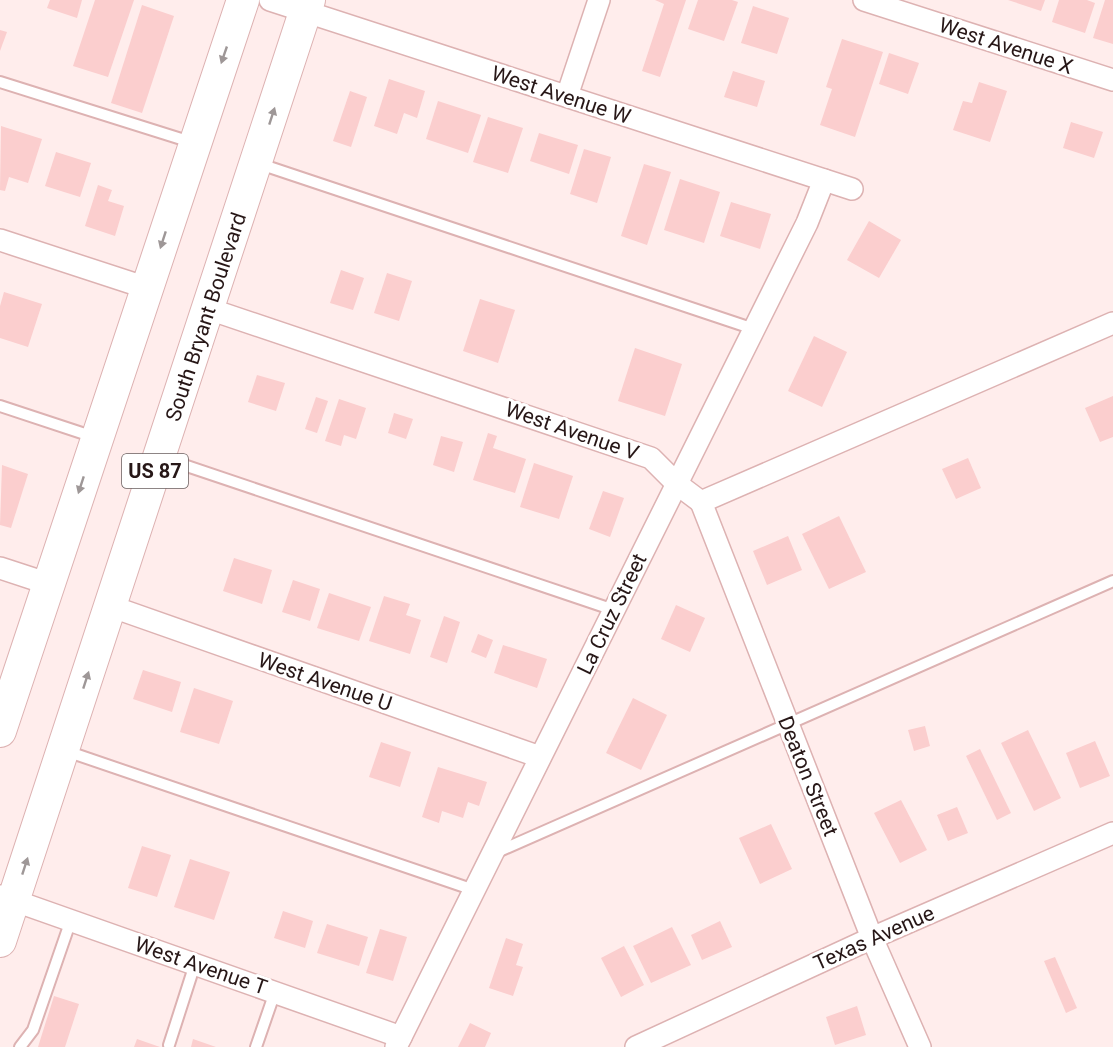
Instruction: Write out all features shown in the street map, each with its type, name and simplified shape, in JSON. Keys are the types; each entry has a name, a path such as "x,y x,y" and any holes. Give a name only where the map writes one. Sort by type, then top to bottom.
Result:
{"main road":[{"name":"US 87","path":"0,731 243,0"},
{"name":"South Bryant Boulevard","path":"0,941 7,898 63,750 308,6"}],"street":[{"name":"West Avenue W","path":"270,0 308,6 567,96 852,189"},
{"path":"567,96 599,0"},
{"name":"West Avenue X","path":"864,0 1113,80"},
{"name":"La Cruz Street","path":"399,1042 807,223 824,180"},
{"path":"0,240 147,288"},
{"name":"West Avenue V","path":"209,309 651,458 677,484 701,502"},
{"path":"701,502 1113,323"},
{"name":"Deaton Street","path":"701,502 872,938 920,1047"},
{"path":"0,568 49,585"},
{"name":"West Avenue U","path":"110,606 540,758"},
{"name":"Texas Avenue","path":"636,1047 872,938 1113,833"},
{"name":"West Avenue T","path":"7,898 275,992 399,1042"}],"lane":[{"path":"0,82 195,143"},
{"path":"256,163 754,329"},
{"path":"0,406 97,438"},
{"path":"160,457 614,610"},
{"path":"492,854 1113,581"},
{"path":"63,750 474,890"},
{"path":"20,1047 33,1030 71,920"},
{"path":"169,1045 195,964"},
{"path":"256,1047 275,992"}],"building":[{"path":"50,0 82,0 77,18 47,8"},
{"path":"95,0 134,0 108,77 73,66"},
{"path":"655,0 686,0 660,77 642,71 664,4"},
{"path":"698,0 738,2 724,41 688,29"},
{"path":"1008,0 1045,0 1041,11"},
{"path":"1059,0 1087,0 1095,3 1085,33 1052,22"},
{"path":"1105,0 1113,0 1113,44 1093,38"},
{"path":"142,5 174,16 142,113 111,103"},
{"path":"753,6 789,18 777,54 741,43"},
{"path":"0,30 7,32 0,51"},
{"path":"842,39 883,52 855,137 820,125 832,89 826,87"},
{"path":"889,53 919,63 908,94 879,84"},
{"path":"733,71 765,81 757,107 724,97"},
{"path":"389,79 425,91 417,118 404,113 397,134 374,126"},
{"path":"979,82 1007,91 990,142 953,130 963,101 972,103"},
{"path":"350,91 367,97 351,147 333,141"},
{"path":"438,101 481,115 468,153 426,139"},
{"path":"488,117 523,128 508,173 473,162"},
{"path":"1071,122 1103,132 1094,158 1063,148"},
{"path":"1,126 42,139 28,183 9,177 5,191 0,190"},
{"path":"539,133 578,145 569,174 530,161"},
{"path":"584,149 611,157 597,203 570,194"},
{"path":"56,152 91,163 80,197 45,186"},
{"path":"644,164 671,172 647,245 621,236"},
{"path":"680,179 720,192 704,243 664,230"},
{"path":"98,185 112,190 108,201 124,206 115,236 85,226"},
{"path":"731,202 771,214 760,249 720,236"},
{"path":"869,221 901,240 879,278 847,260"},
{"path":"341,270 364,278 353,310 330,303"},
{"path":"387,273 412,281 399,321 374,313"},
{"path":"4,292 42,304 28,347 0,338 0,306"},
{"path":"480,299 515,310 498,363 463,351"},
{"path":"814,336 847,352 822,407 788,391"},
{"path":"635,348 682,364 665,416 618,401"},
{"path":"257,375 285,383 276,411 248,402"},
{"path":"1113,396 1113,437 1100,442 1085,408"},
{"path":"316,397 328,401 317,433 305,429"},
{"path":"339,399 366,408 356,439 344,435 341,446 325,441"},
{"path":"394,413 413,419 406,439 388,433"},
{"path":"488,433 497,436 493,448 526,459 515,493 473,480"},
{"path":"441,436 463,442 454,472 433,465"},
{"path":"968,458 981,488 956,499 942,469"},
{"path":"534,463 573,476 559,519 520,507"},
{"path":"2,465 28,474 11,528 0,525"},
{"path":"603,491 624,498 610,537 589,529"},
{"path":"839,516 866,572 829,589 802,534"},
{"path":"788,536 802,570 767,585 753,551"},
{"path":"234,558 272,570 262,604 223,591"},
{"path":"293,580 320,589 310,621 282,612"},
{"path":"329,593 371,607 359,641 317,628"},
{"path":"384,596 410,604 406,615 421,620 410,654 369,641"},
{"path":"676,605 705,618 690,652 661,639"},
{"path":"444,616 460,622 447,663 430,657"},
{"path":"478,634 493,640 486,658 471,652"},
{"path":"503,645 547,659 537,688 494,673"},
{"path":"143,670 181,682 172,712 133,699"},
{"path":"194,688 233,701 219,744 180,732"},
{"path":"633,698 667,715 641,770 606,753"},
{"path":"925,726 930,746 914,751 908,730"},
{"path":"1028,730 1061,798 1034,811 1001,743"},
{"path":"1095,741 1110,776 1080,788 1066,753"},
{"path":"381,742 411,752 400,787 369,777"},
{"path":"980,749 1011,813 997,820 966,756"},
{"path":"438,767 487,782 479,806 468,802 463,818 442,811 439,823 422,817"},
{"path":"901,800 927,850 900,863 874,813"},
{"path":"957,807 968,833 948,841 937,815"},
{"path":"771,824 792,869 760,884 739,838"},
{"path":"142,846 171,855 157,897 128,888"},
{"path":"190,859 230,872 214,920 174,907"},
{"path":"283,911 313,921 305,948 274,938"},
{"path":"720,921 732,947 702,960 691,935"},
{"path":"327,924 368,937 359,966 317,953"},
{"path":"672,927 691,965 651,983 633,946"},
{"path":"380,929 407,937 393,981 366,973"},
{"path":"506,938 523,944 516,965 523,967 513,996 489,988"},
{"path":"624,946 644,985 621,997 601,958"},
{"path":"1055,957 1077,1008 1066,1013 1044,961"},
{"path":"54,996 79,1004 65,1047 38,1047"},
{"path":"857,1006 866,1035 835,1045 826,1017"},
{"path":"470,1023 491,1033 485,1047 458,1047"},
{"path":"137,1039 160,1047 134,1047"},
{"path":"193,1039 216,1047 191,1047"}]}
